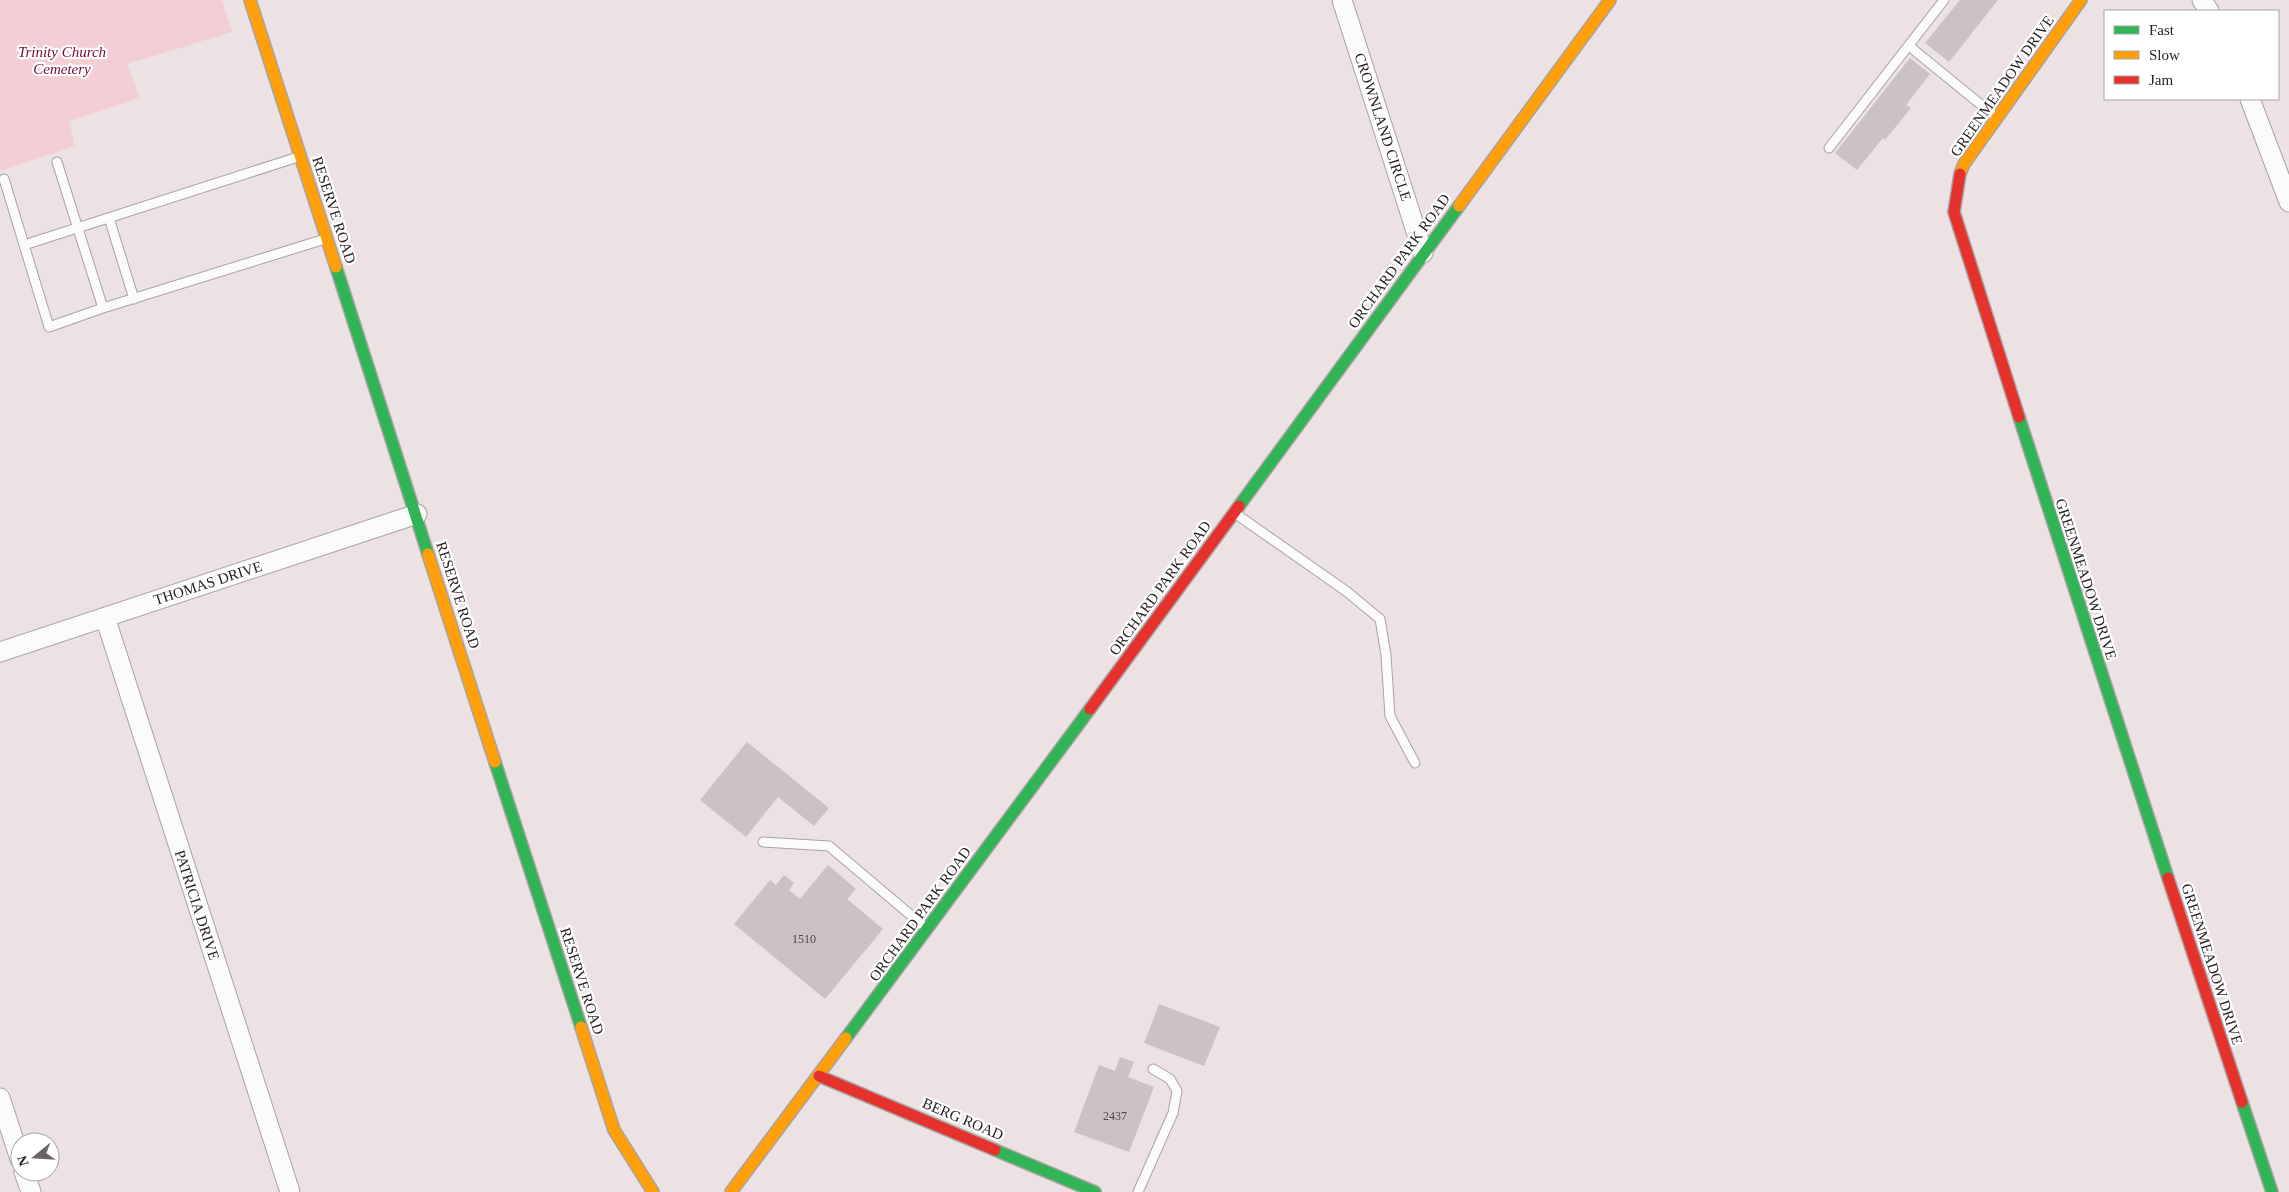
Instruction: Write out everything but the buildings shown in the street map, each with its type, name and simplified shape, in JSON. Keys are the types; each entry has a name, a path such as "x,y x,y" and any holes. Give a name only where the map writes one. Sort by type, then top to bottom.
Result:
{"street":[{"name":"RESERVE ROAD","path":"250,0 614,1130 653,1192"},
{"name":"CROWNLAND CIRCLE","path":"1342,0 1424,253"},
{"name":"ORCHARD PARK ROAD","path":"731,1192 928,929 1610,0"},
{"name":"GREENMEADOW DRIVE","path":"2080,0 1964,164 1957,181 1954,196 1958,228 2078,606 2272,1192"},
{"path":"2250,100 2289,202"},
{"name":"THOMAS DRIVE","path":"0,652 417,514"},
{"name":"PATRICIA DRIVE","path":"105,617 290,1192"},
{"name":"BERG ROAD","path":"819,1076 1095,1192"},
{"path":"0,1098 11,1132"}],"lane":[{"path":"1829,148 1944,0"},
{"path":"1909,46 1996,117"},
{"path":"24,244 301,156"},
{"path":"57,162 103,308"},
{"path":"4,179 49,326 327,238"},
{"path":"109,218 134,298"},
{"path":"1234,512 1346,591 1380,619 1386,654 1390,716 1415,763"},
{"path":"763,842 829,846 928,929"},
{"path":"1138,1192 1173,1113 1177,1091 1170,1079 1153,1069"},
{"path":"639,1192 647,1182"}],"green space":[{"name":"Trinity Church Cemetery","path":"0,0 222,0 232,32 127,64 140,98 69,121 75,146 0,171"}],"traffic: fast":[{"path":"1239,506 1459,206"},
{"path":"336,267 428,554"},
{"path":"2019,417 2168,878"},
{"path":"846,1038 1090,709"},
{"path":"495,762 581,1027"},
{"path":"2242,1102 2272,1192"},
{"path":"995,1150 1095,1192"}],"traffic: slow":[{"path":"250,0 336,267"},
{"path":"1459,206 1610,0"},
{"path":"1960,174 1964,164 2081,0"},
{"path":"428,554 495,762"},
{"path":"581,1027 614,1130 653,1192"},
{"path":"731,1192 846,1038"}],"traffic: jam":[{"path":"1960,174 1954,212 2019,417"},
{"path":"1090,709 1239,506"},
{"path":"2168,878 2242,1102"},
{"path":"819,1076 995,1150"}]}
